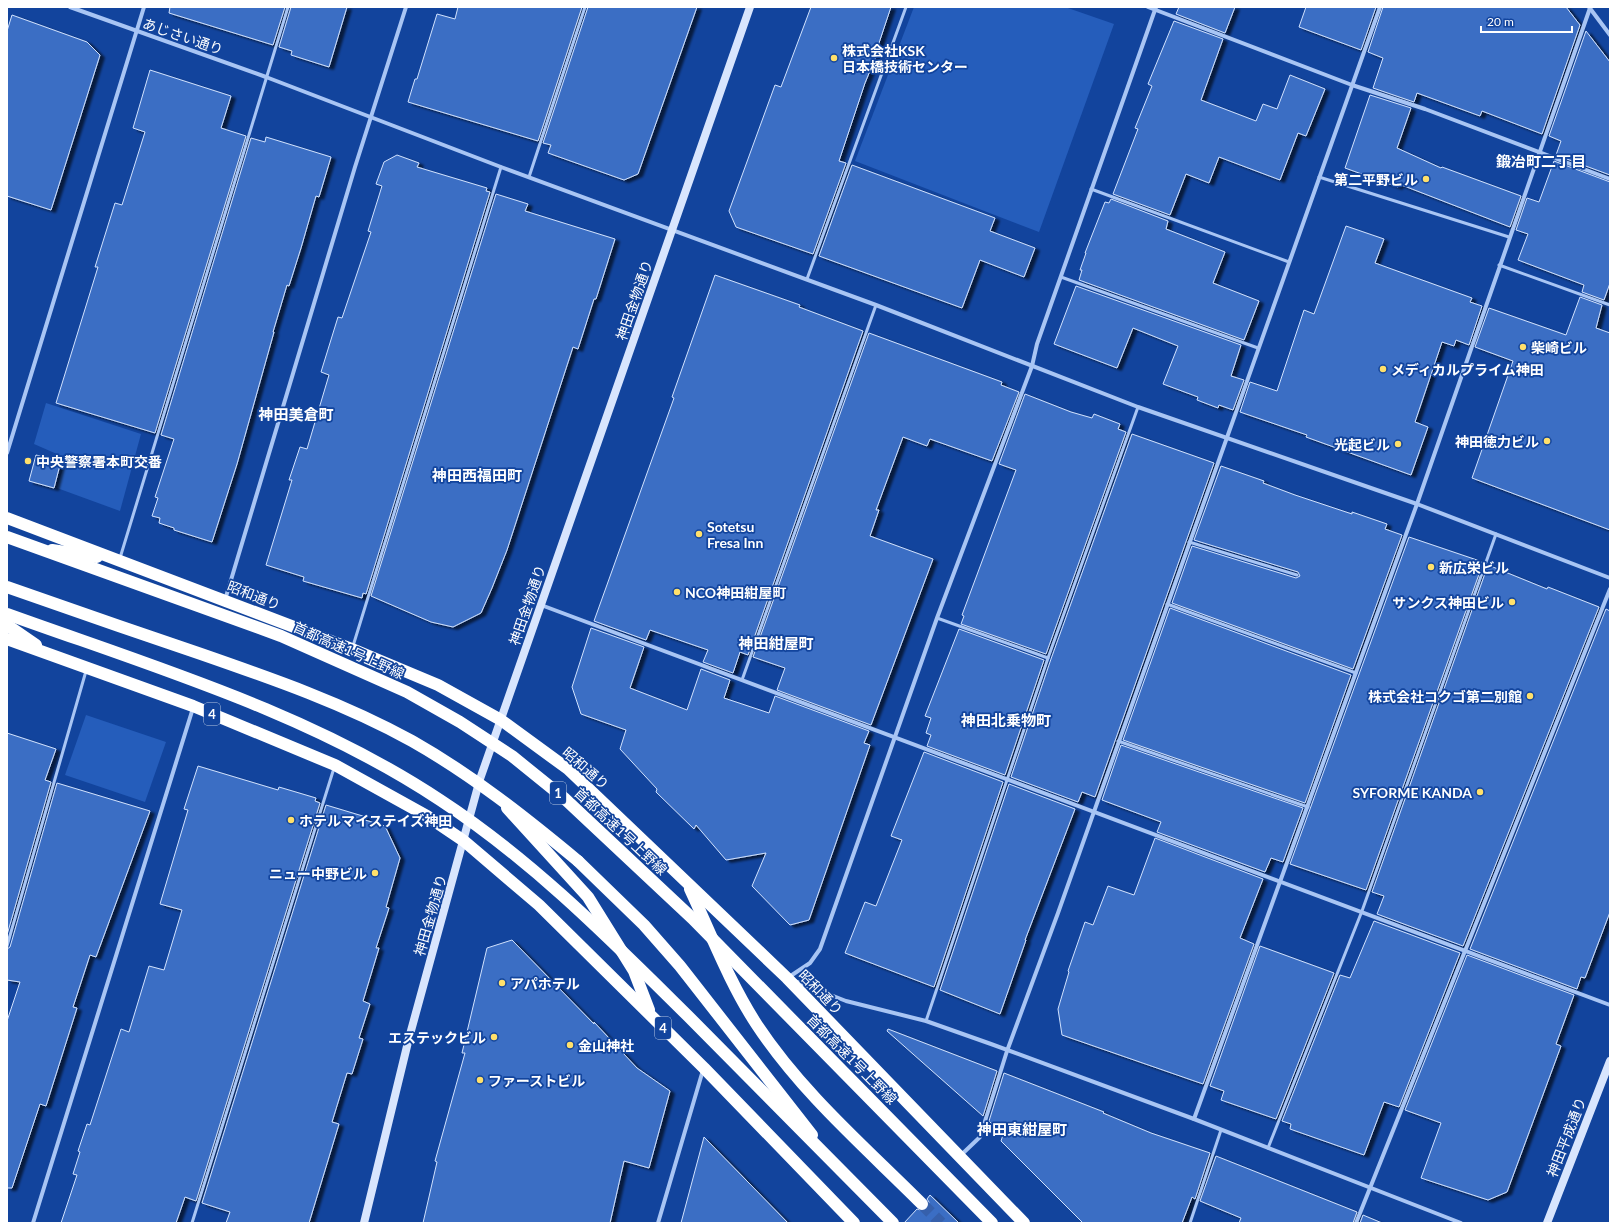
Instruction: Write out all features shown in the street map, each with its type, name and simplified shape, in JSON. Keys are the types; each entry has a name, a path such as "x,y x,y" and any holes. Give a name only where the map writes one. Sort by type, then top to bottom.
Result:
{"highway":[{"name":"昭和通り","path":"7,518 352,649 438,685 502,720 568,770 787,978 1024,1223"},
{"name":"首都高速1号上野線","path":"7,537 281,636 407,692 460,722 512,756 564,798 692,918 992,1223"},
{"path":"7,544 120,560"},
{"path":"7,587 265,676 354,712 411,741 457,768 510,805 578,861 644,925 680,966 832,1161"},
{"path":"7,614 254,705 337,742 396,772 440,799 489,834 563,894 656,984 893,1223"},
{"path":"7,625 50,655"},
{"name":"4","path":"7,639 193,706 335,765 427,816 464,841 539,905 704,1068 854,1223"},
{"path":"480,779 588,897 634,971 650,1015"},
{"path":"687,882 737,990 756,1024 782,1060 809,1091 922,1204"}],"street":[{"name":"あじさい通り","path":"70,7 266,77 501,167 807,279 1138,407 1226,439 1417,504 1610,578"},
{"path":"7,452 144,7"},
{"path":"225,600 371,117 406,7"},
{"name":"神田金物通り","path":"364,1223 409,1038 480,779 502,720 750,7"},
{"path":"1148,7 1156,8 1352,85 1425,109 1610,179"},
{"path":"959,1157 980,1136 1007,1051 1058,913 1380,7"},
{"path":"787,978 810,963 820,949 894,738 1032,366 1037,344 1156,8"},
{"path":"1589,8 1610,35"},
{"path":"1194,1119 1417,504 1589,8"},
{"path":"1356,1223 1610,589"},
{"path":"541,605 1093,813 1362,911 1610,1005"},
{"path":"33,1223 193,706"},
{"path":"787,978 846,1001 926,1021 1194,1119 1461,1223"},
{"name":"神田平成通り","path":"1547,1223 1610,1061"},
{"path":"658,1223 704,1068"}],"lane":[{"path":"120,560 288,7"},
{"path":"529,177 585,7"},
{"path":"807,279 906,7"},
{"path":"352,649 501,167"},
{"path":"1319,177 1509,237"},
{"path":"1092,189 1289,262"},
{"path":"1499,265 1610,305"},
{"path":"1061,277 1258,348"},
{"path":"742,680 876,305"},
{"path":"926,1021 1048,658 1138,407"},
{"path":"1268,1148 1362,911 1496,534"},
{"path":"1189,542 1297,575"},
{"path":"1167,604 1356,673"},
{"path":"938,618 1048,658"},
{"path":"7,946 86,668"},
{"path":"1118,741 1308,807"},
{"path":"192,1223 335,765"},
{"path":"1190,1223 1221,1130"}],"shaded area":[{"path":"914,7 1065,7 1114,24 1039,232 855,161"},
{"path":"46,403 141,434 120,511 57,488 66,458 34,444"},
{"path":"86,715 166,742 145,802 65,775"}],"building":[{"path":"170,7 285,7 273,45 169,13"},
{"path":"291,7 347,7 329,67 291,55 292,51 279,47"},
{"path":"458,7 582,7 538,141 408,102 415,79 417,79 437,14 455,19"},
{"path":"588,7 697,7 638,174 624,180 548,153 551,145 543,143"},
{"path":"811,7 891,7 877,49 879,49 865,83 839,161 846,163 813,254 736,227 729,211 775,85 781,87"},
{"path":"1179,7 1235,7 1225,33 1176,14"},
{"path":"1306,7 1376,7 1361,50 1299,27"},
{"path":"1383,7 1566,7 1580,25 1542,134 1482,111 1480,116 1417,93 1414,102 1373,88 1383,58 1368,52"},
{"path":"12,15 87,42 100,55 51,210 7,196 7,31"},
{"path":"1174,21 1223,39 1201,100 1256,121 1263,104 1277,109 1290,75 1325,89 1306,136 1298,133 1280,180 1219,157 1209,183 1186,174 1170,215 1113,194 1138,129 1135,128 1152,86 1148,84"},
{"path":"1586,31 1610,62 1610,175 1556,155 1561,141 1549,136"},
{"path":"150,70 231,96 221,128 246,136 155,433 56,403 98,267 95,267 115,203 122,205 145,132 133,128"},
{"path":"1370,95 1411,108 1397,148 1441,168 1442,167 1521,196 1510,227 1399,184 1398,187 1345,168"},
{"path":"266,137 331,157 319,197 316,196 289,286 287,285 237,464 212,542 174,530 174,528 159,523 160,518 152,516 158,498 155,497 174,439 161,435 251,138 265,142"},
{"path":"397,155 419,163 417,167 487,188 486,191 490,192 366,594 363,593 362,598 303,581 304,577 266,565 292,480 289,480 300,447 307,449 329,375 321,372 338,317 342,318 371,232 368,231 382,186 376,184 384,162"},
{"path":"1554,161 1610,182 1610,283 1604,300 1582,292 1584,285 1518,260 1528,234 1516,230 1527,198 1539,202"},
{"path":"852,165 995,218 990,231 1035,248 1024,277 980,260 962,308 819,256"},
{"path":"496,194 528,204 525,211 615,239 578,349 573,347 507,550 492,588 481,613 453,627 431,622 371,596"},
{"path":"1111,199 1168,221 1166,229 1225,252 1213,283 1259,301 1244,340 1079,280 1085,253 1105,202 1109,203"},
{"path":"1346,226 1384,239 1375,263 1472,298 1470,302 1482,306 1469,345 1456,340 1454,346 1442,342 1415,422 1428,427 1411,475 1306,437 1307,435 1240,412 1250,382 1277,391 1304,310 1314,314"},
{"path":"715,275 800,305 799,307 863,331 748,655 740,652 733,673 703,662 708,650 650,630 646,640 594,621 674,398 672,397"},
{"path":"1076,286 1241,345 1231,376 1244,380 1233,410 1219,405 1218,408 1197,400 1198,397 1163,384 1178,346 1133,328 1117,368 1054,344"},
{"name":"神田徳力ビル","path":"1580,297 1602,305 1596,328 1610,333 1610,530 1472,478 1513,361 1475,347 1489,308 1566,335"},
{"path":"869,333 1002,382 1001,385 1019,392 992,461 930,439 927,446 903,437 876,510 879,510 870,536 933,559 871,725 777,690 785,668 753,657"},
{"path":"1025,394 1071,412 1092,418 1094,414 1120,424 1118,429 1126,432 1046,654 961,624 964,616 962,615 1016,470 999,464"},
{"path":"1132,434 1214,463 1095,797 1082,792 1078,802 1011,777 1051,659"},
{"path":"36,455 61,461 54,488 29,481"},
{"path":"1221,466 1264,481 1263,483 1295,495 1387,524 1385,529 1402,535 1353,669 1172,603 1192,546 1296,578 1300,576 1298,572 1194,540"},
{"path":"1409,537 1483,563 1366,890 1290,864"},
{"path":"1488,565 1547,589 1548,587 1599,607 1463,946 1377,914 1384,896 1372,892"},
{"path":"1170,608 1351,675 1305,803 1123,740"},
{"path":"1606,609 1610,611 1610,912 1585,978 1581,977 1577,989 1470,949"},
{"path":"591,628 644,647 630,688 687,710 701,669 730,680 724,698 769,713 775,696 869,731 864,743 870,745 809,920 790,925 752,886 766,853 726,860 696,825 694,829 656,792 657,789 620,749 626,730 581,714 572,687"},
{"path":"959,629 1044,660 1005,775 927,746 931,735 926,733 931,718 925,716"},
{"path":"7,733 56,749 45,780 51,782 7,935"},
{"path":"1121,745 1303,808 1283,862 1271,858 1265,872 1157,832 1161,822 1102,800"},
{"path":"924,752 1003,782 934,987 845,953 865,902 876,906 902,840 891,836"},
{"path":"198,766 278,790 279,787 316,798 315,801 320,803 196,1201 185,1197 176,1223 61,1223 77,1175 73,1174 80,1152 78,1151 87,1124 90,1125 121,1029 129,1032 149,966 164,970 182,910 160,904 188,810 184,809"},
{"path":"57,783 150,811 96,957 90,955 73,1007 77,1008 46,1106 40,1104 12,1188 7,1188 7,1021 20,982 7,980 7,949 10,947"},
{"path":"1009,784 1075,809 1025,940 1000,1014 940,990"},
{"path":"326,805 366,817 365,820 385,826 400,858 386,907 389,908 376,948 379,948 363,1001 370,1004 359,1038 363,1039 352,1074 347,1073 332,1122 339,1124 309,1223 226,1223 230,1212 202,1203"},
{"path":"1155,838 1263,879 1240,938 1254,944 1203,1084 1062,1035 1058,1009 1069,972 1068,971 1085,922 1093,925 1108,886 1134,895"},
{"path":"1374,921 1460,953 1399,1107 1384,1102 1364,1155 1290,1129 1291,1124 1282,1121 1340,975 1350,978"},
{"path":"512,940 594,1024 594,1022 637,1068 670,1091 649,1168 624,1161 610,1223 423,1223 437,1162 435,1161 465,1053 462,1053 487,948"},
{"path":"1260,946 1334,973 1276,1119 1221,1100 1224,1091 1210,1086"},
{"path":"1467,955 1574,995 1556,1044 1561,1046 1507,1192 1488,1200 1421,1178 1441,1123 1405,1110"},
{"path":"888,1029 997,1071 983,1116 887,1031"},
{"path":"1004,1073 1104,1112 1103,1113 1151,1133 1210,1153 1195,1199 1192,1197 1182,1223 1083,1223 1001,1141 1003,1135 989,1121"},
{"path":"704,1137 788,1223 681,1223"},
{"path":"1216,1156 1357,1212 1353,1223 1239,1223 1241,1218 1200,1201"},
{"path":"930,1195 959,1223 904,1223 917,1209 924,1211 928,1209 929,1202 927,1199"},
{"path":"1363,1215 1382,1223 1360,1223"}],"tunnel":[{"path":"922,1204 941,1223"}],"place":[{"name":"株式会社KSK 日本橋技術センター","path":"834,58"},
{"name":"第二平野ビル","path":"1426,179"},
{"name":"柴崎ビル","path":"1523,347"},
{"name":"メディカルプライム神田","path":"1383,369"},
{"name":"神田徳力ビル","path":"1547,441"},
{"name":"光起ビル","path":"1398,444"},
{"name":"中央警察署本町交番","path":"28,461"},
{"name":"Sotetsu Fresa Inn","path":"699,534"},
{"name":"新広栄ビル","path":"1431,567"},
{"name":"NCO神田紺屋町","path":"677,592"},
{"name":"サンクス神田ビル","path":"1512,602"},
{"name":"株式会社コクゴ第二別館","path":"1530,696"},
{"name":"SYFORME KANDA","path":"1480,792"},
{"name":"ホテルマイステイズ神田","path":"291,820"},
{"name":"ニュー中野ビル","path":"375,873"},
{"name":"アパホテル","path":"502,983"},
{"name":"エステックビル","path":"494,1037"},
{"name":"金山神社","path":"570,1045"},
{"name":"ファーストビル","path":"480,1080"}],"district":[{"name":"鍛冶町二丁目","path":"1541,161"},
{"name":"神田美倉町","path":"296,414"},
{"name":"神田西福田町","path":"477,475"},
{"name":"神田紺屋町","path":"776,643"},
{"name":"神田北乗物町","path":"1006,720"},
{"name":"神田東紺屋町","path":"1022,1129"}]}
